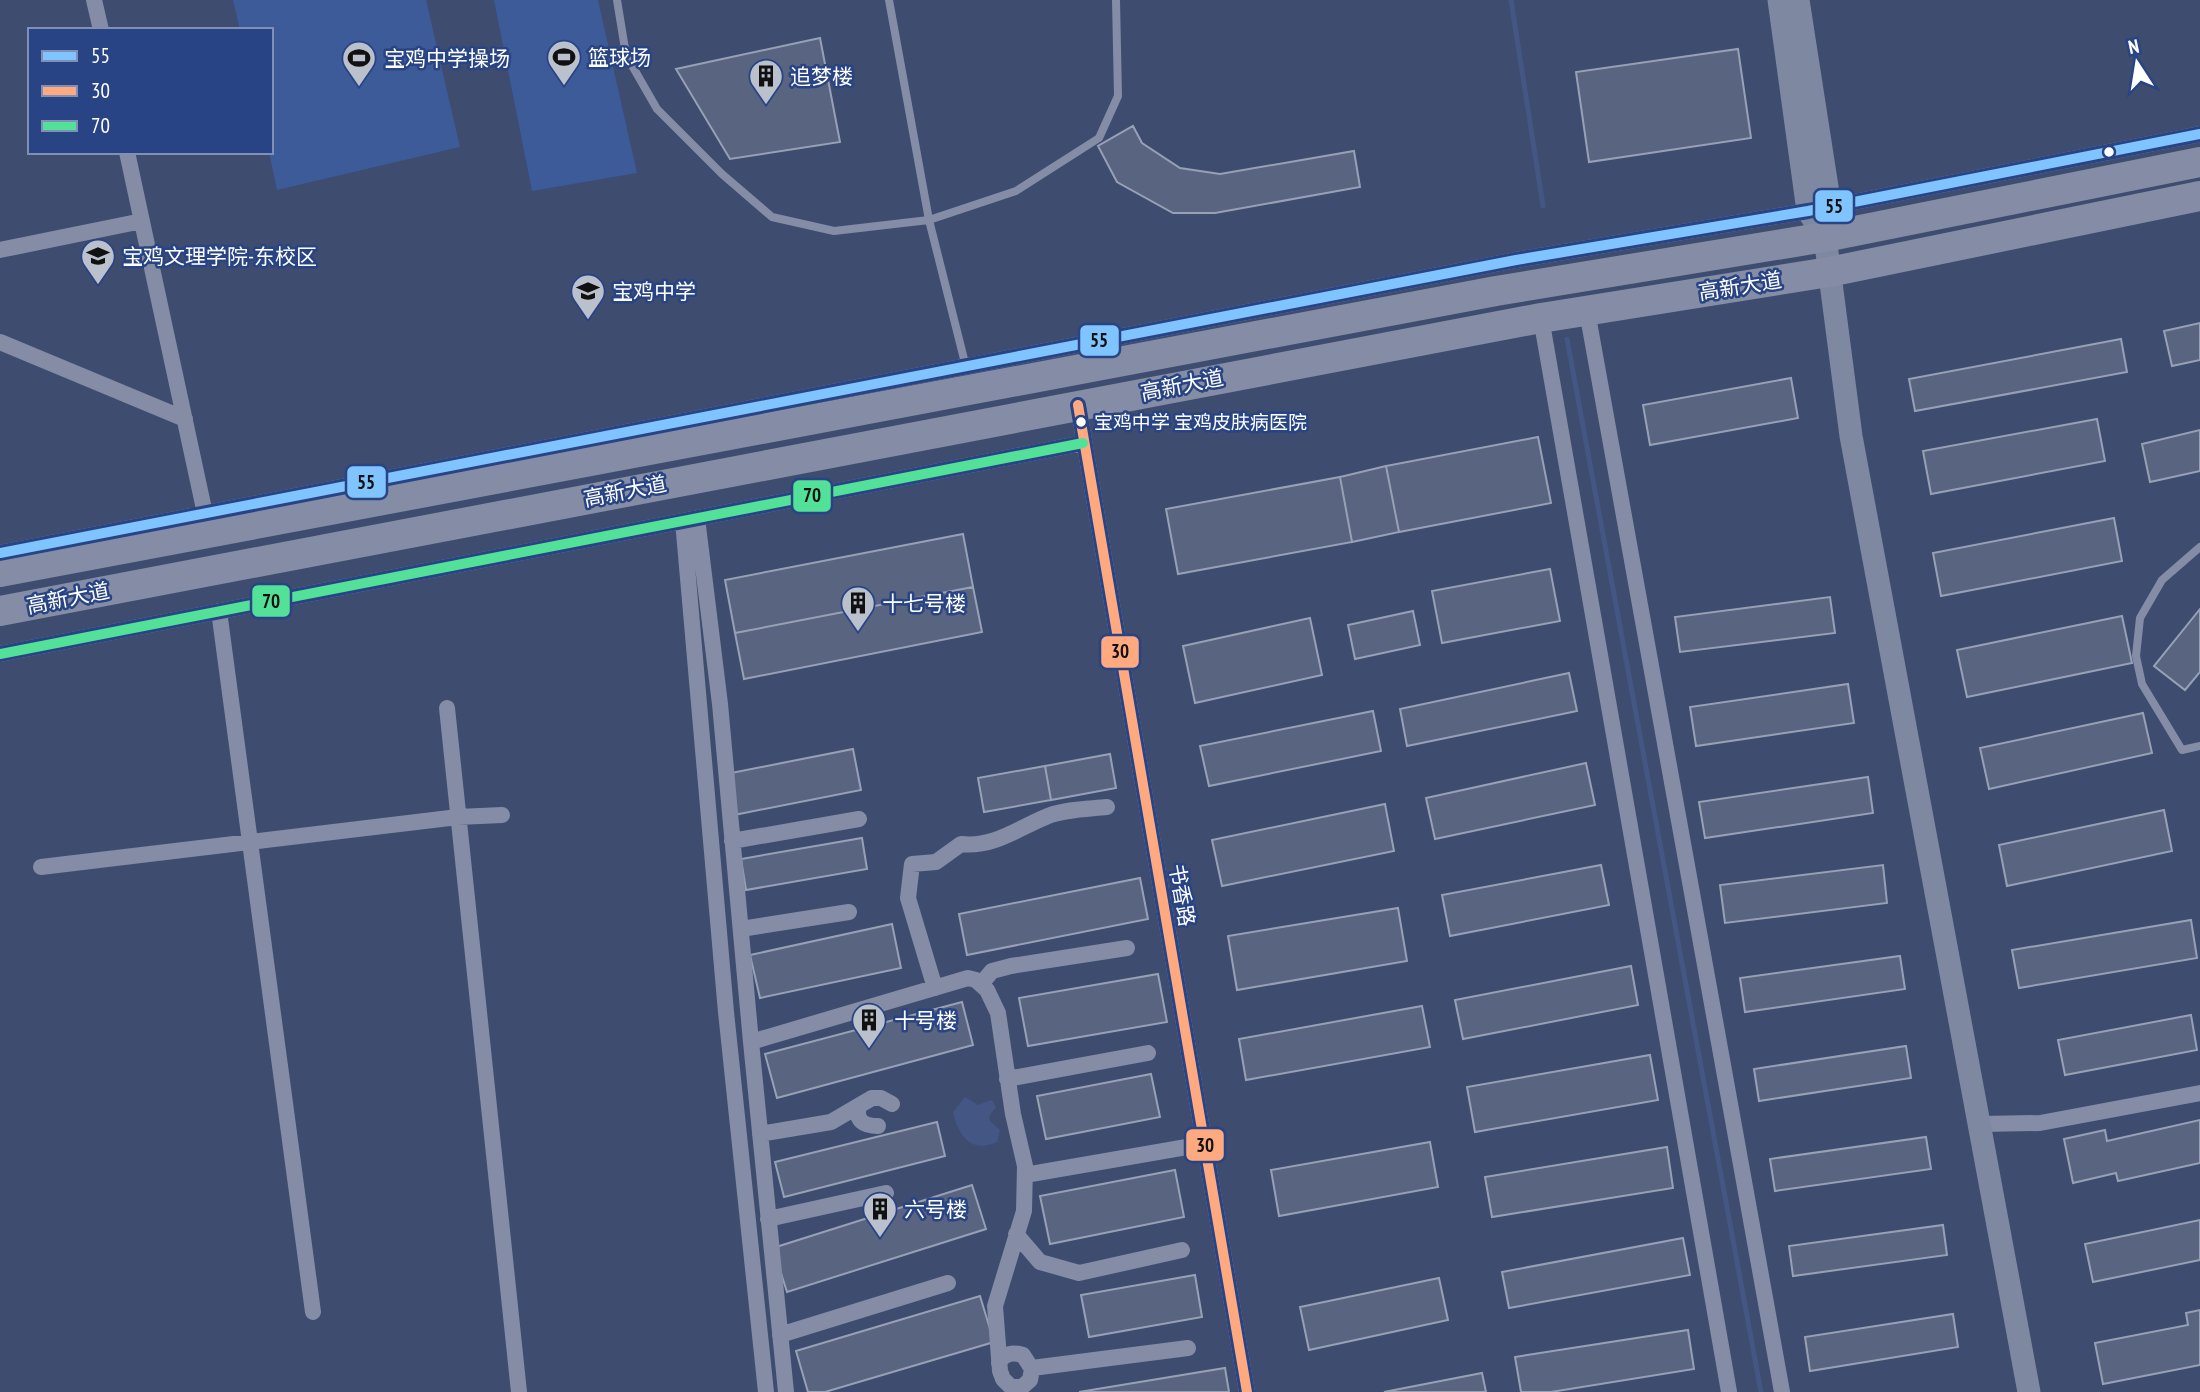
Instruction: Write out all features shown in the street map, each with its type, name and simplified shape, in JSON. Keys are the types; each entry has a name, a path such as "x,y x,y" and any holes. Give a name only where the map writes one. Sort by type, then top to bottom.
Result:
{"highway":[{"name":"高新大道","path":"0,572 207,523 970,379 1825,237 2200,162"},
{"name":"高新大道","path":"0,611 1541,318 1829,272 2200,196"}],"main road":[{"path":"1779,0 1825,237 1850,436 2029,1392"},
{"path":"1798,0 1819,209"}],"street":[{"path":"94,0 100,28"},
{"path":"970,379 1516,260 1819,209 2200,134"},
{"path":"0,553 207,523 127,154"},
{"path":"0,250 142,221"},
{"path":"1587,311 1782,1392"},
{"path":"1541,318 1729,1392"},
{"path":"0,342 185,419"},
{"name":"书香路","path":"1077,405 1247,1392"},
{"path":"0,654 1083,443"},
{"path":"690,520 720,704 786,1392"},
{"path":"690,520 726,1012 766,1392"},
{"path":"219,611 313,1312"},
{"path":"447,708 519,1392"},
{"path":"935,988 908,898 912,864 936,862 961,844 976,846 999,840 1050,815 1107,807"},
{"path":"41,867 458,817 502,815"},
{"path":"732,841 859,819"},
{"path":"741,929 849,912"},
{"path":"981,984 992,971 1011,966 1127,948"},
{"path":"751,1042 968,978 976,979 987,990 998,1013 1025,1175 1024,1211 995,1306 999,1363 1003,1379 1011,1387 1017,1390 1030,1380 1032,1368 1027,1359 1018,1353 1006,1355 999,1363"},
{"path":"1007,1079 1148,1053"},
{"path":"1980,1124 2040,1123 2200,1093"},
{"path":"760,1134 831,1122 872,1098 881,1098 892,1104"},
{"path":"859,1106 862,1123 866,1126 878,1126"},
{"path":"1025,1175 1204,1144"},
{"path":"768,1219 886,1193"},
{"path":"1016,1234 1040,1262 1079,1273 1182,1250"},
{"path":"780,1335 948,1283"},
{"path":"1032,1368 1188,1348"}],"lane":[{"path":"617,0 626,55 657,109 722,174 772,217 834,231 929,220 1016,191 1099,138 1118,96 1116,0"},
{"path":"889,0 929,220 970,379"},
{"path":"2200,547 2162,580 2140,618 2136,656 2142,684 2182,750 2200,746"}],"shaded area":[{"name":"宝鸡中学操场","path":"233,0 426,0 460,147 277,190 269,154 273,154 273,28 240,28"},
{"name":"篮球场","path":"494,0 598,0 637,173 532,191"},
{"path":"965,1097 978,1105 991,1100 993,1102 996,1107 989,1116 990,1121 1000,1130 997,1142 980,1146 962,1135 953,1112"}],"building":[{"name":"追梦楼","path":"820,38 840,142 730,159 676,69"},
{"path":"1738,49 1751,138 1589,162 1576,72"},
{"path":"1133,126 1142,143 1180,168 1220,174 1354,151 1360,187 1215,213 1173,213 1117,182 1098,146"},
{"path":"2200,323 2200,360 2172,366 2164,331"},
{"path":"2121,339 2127,372 1915,411 1909,379"},
{"path":"1791,378 1798,418 1650,445 1643,405"},
{"path":"2097,419 2105,461 1931,494 1923,451"},
{"path":"2200,430 2200,471 2150,482 2142,444"},
{"path":"1538,437 1551,503 1399,532 1386,466"},
{"path":"1386,466 1399,532 1352,542 1340,477"},
{"path":"1340,477 1352,542 1178,574 1166,509"},
{"path":"2114,518 2122,561 1941,596 1933,553"},
{"path":"963,534 973,587 735,633 725,580"},
{"path":"1550,569 1560,621 1442,643 1432,591"},
{"name":"十七号楼","path":"973,587 982,632 744,679 735,633"},
{"path":"1830,597 1835,633 1680,652 1675,617"},
{"path":"2200,609 2200,672 2185,690 2154,666"},
{"path":"1413,611 1420,645 1355,659 1348,625"},
{"path":"2122,616 2132,663 1967,697 1957,650"},
{"path":"1310,618 1322,675 1195,703 1183,646"},
{"path":"1569,673 1577,711 1407,746 1400,709"},
{"path":"1848,684 1854,723 1696,746 1690,707"},
{"path":"1373,711 1381,751 1209,786 1200,746"},
{"path":"2143,713 2152,753 1989,789 1980,748"},
{"path":"853,749 861,790 734,815 726,774"},
{"path":"1110,754 1116,788 1051,800 1045,766"},
{"path":"1586,763 1595,805 1435,839 1426,798"},
{"path":"1045,766 1051,800 984,812 978,778"},
{"path":"1868,777 1873,813 1705,838 1699,802"},
{"path":"1385,804 1394,851 1222,886 1212,840"},
{"path":"2164,810 2172,851 2007,886 1999,845"},
{"path":"862,838 867,869 746,890 741,859"},
{"path":"1601,865 1609,905 1450,936 1442,895"},
{"path":"1883,865 1887,903 1725,923 1720,885"},
{"path":"1140,878 1148,919 967,955 959,914"},
{"path":"1398,908 1407,961 1237,990 1228,936"},
{"path":"2191,920 2197,958 2019,988 2012,950"},
{"path":"892,924 901,968 760,998 750,955"},
{"path":"1900,956 1905,989 1745,1012 1740,978"},
{"path":"1631,966 1638,1005 1463,1039 1455,1000"},
{"path":"1158,974 1167,1022 1028,1046 1019,998"},
{"name":"十号楼","path":"962,1002 973,1045 777,1098 765,1054"},
{"path":"1422,1006 1430,1047 1246,1080 1239,1039"},
{"path":"2191,1015 2197,1050 2065,1075 2058,1040"},
{"path":"1906,1046 1911,1078 1759,1101 1754,1069"},
{"path":"1650,1055 1658,1100 1475,1132 1467,1087"},
{"path":"1151,1074 1160,1117 1046,1139 1037,1096"},
{"path":"2200,1120 2200,1163 2118,1181 2116,1173 2073,1183 2064,1139 2105,1130 2107,1141"},
{"path":"937,1122 945,1156 784,1197 775,1162"},
{"path":"1926,1137 1931,1169 1775,1191 1770,1159"},
{"path":"1430,1142 1438,1187 1279,1216 1271,1170"},
{"path":"1667,1147 1673,1188 1492,1217 1485,1177"},
{"path":"1175,1170 1184,1217 1050,1244 1040,1196"},
{"name":"六号楼","path":"972,1185 986,1229 787,1292 773,1248"},
{"path":"2200,1220 2200,1260 2093,1282 2085,1244"},
{"path":"1943,1225 1947,1255 1793,1276 1789,1246"},
{"path":"1683,1238 1690,1275 1509,1308 1502,1272"},
{"path":"1195,1275 1202,1317 1089,1337 1081,1295"},
{"path":"1439,1278 1448,1320 1309,1350 1300,1307"},
{"path":"980,1296 994,1342 825,1392 808,1392 796,1351"},
{"path":"2200,1310 2200,1365 2103,1384 2095,1343 2188,1325 2186,1313"},
{"path":"1953,1314 1958,1347 1810,1371 1805,1337"},
{"path":"1688,1330 1694,1369 1551,1392 1521,1392 1515,1357"},
{"path":"1225,1368 1229,1392 1079,1392"},
{"path":"1482,1373 1486,1392 1384,1392"}],"waterway":[{"path":"1511,0 1543,206"},
{"path":"1567,339 1761,1392"}],"transit line":[{"name":"55","path":"0,553 1516,260 1808,211 2200,134"},
{"name":"30","path":"1078,405 1247,1392"},
{"name":"70","path":"0,654 1083,443"}],"place":[{"name":"篮球场","path":"564,87"},
{"name":"宝鸡中学操场","path":"359,88"},
{"name":"追梦楼","path":"766,106"},
{"name":"宝鸡文理学院-东校区","path":"98,286"},
{"name":"宝鸡中学","path":"588,321"},
{"name":"宝鸡中学 宝鸡皮肤病医院","path":"1081,422"},
{"name":"十七号楼","path":"858,633"},
{"name":"十号楼","path":"869,1050"},
{"name":"六号楼","path":"880,1239"}]}
